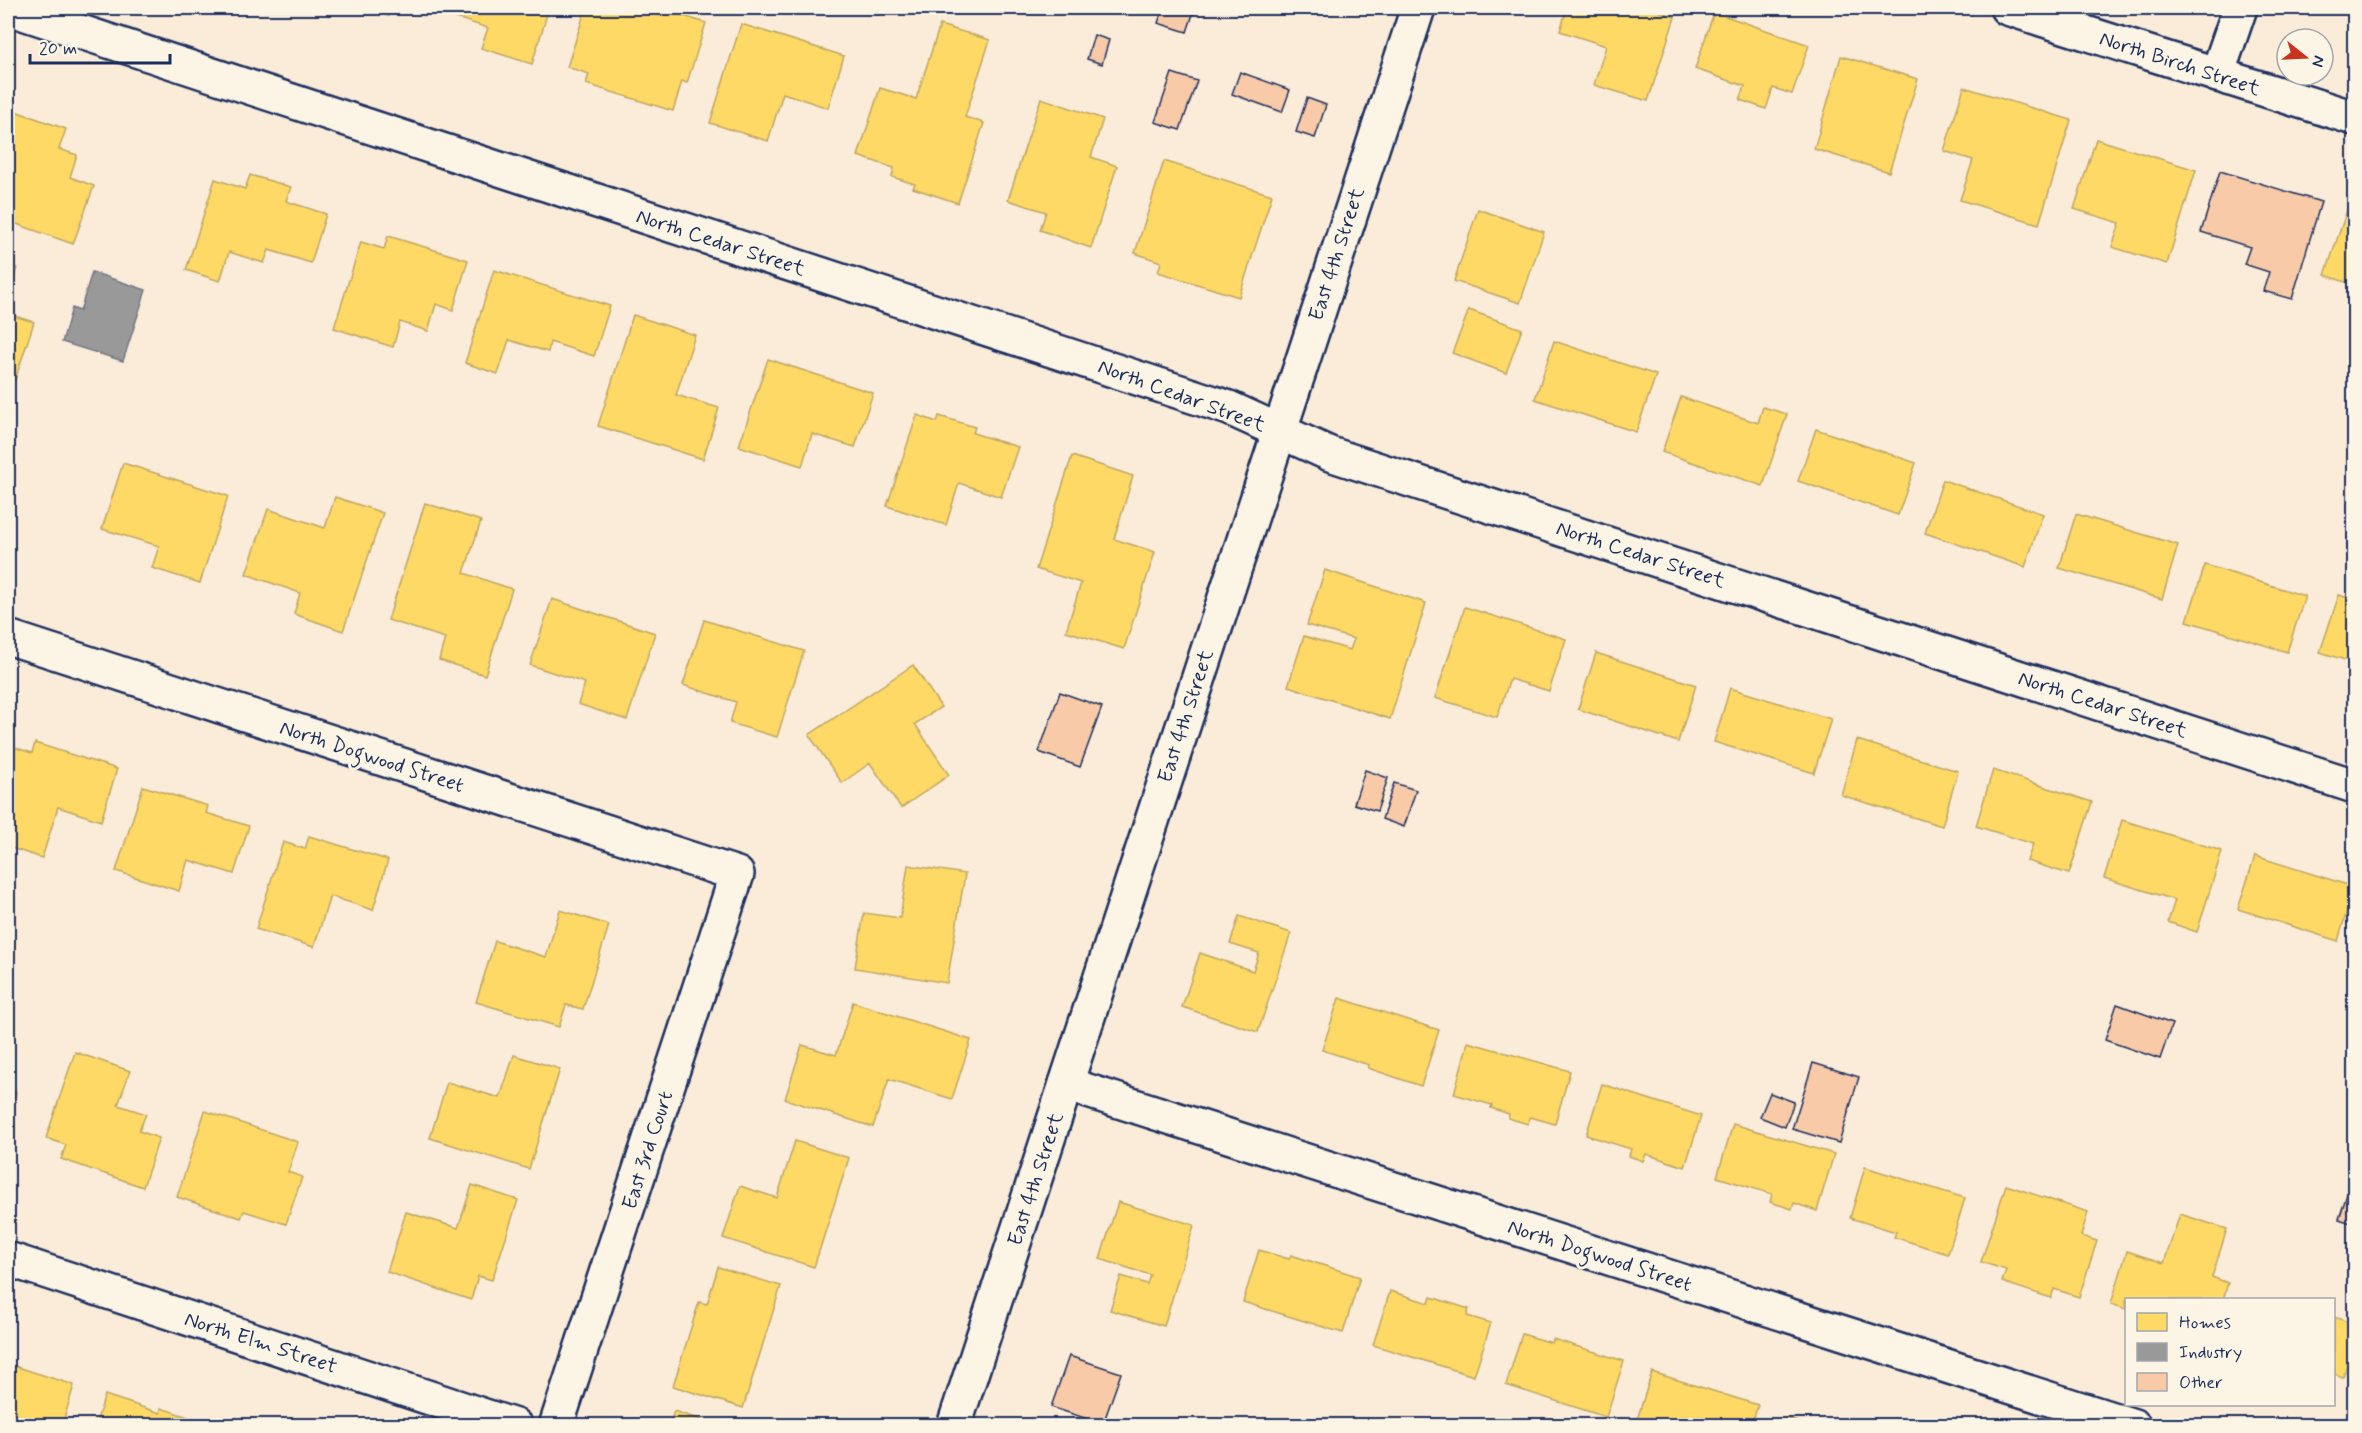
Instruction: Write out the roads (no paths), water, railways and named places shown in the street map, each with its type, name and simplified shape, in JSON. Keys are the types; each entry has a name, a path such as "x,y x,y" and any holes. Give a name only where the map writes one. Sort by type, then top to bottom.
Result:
{"street":[{"name":"North Cedar Street","path":"8,8 1218,404 1330,454 2355,786"},
{"name":"East 4th Street","path":"954,1425 1418,8"},
{"name":"North Birch Street","path":"2007,8 2355,118"},
{"path":"2217,75 2240,8"},
{"name":"North Dogwood Street","path":"8,637 737,874"},
{"name":"East 3rd Court","path":"556,1425 737,874"},
{"name":"North Dogwood Street","path":"1066,1084 2134,1425"},
{"name":"North Elm Street","path":"8,1259 515,1425"}]}
